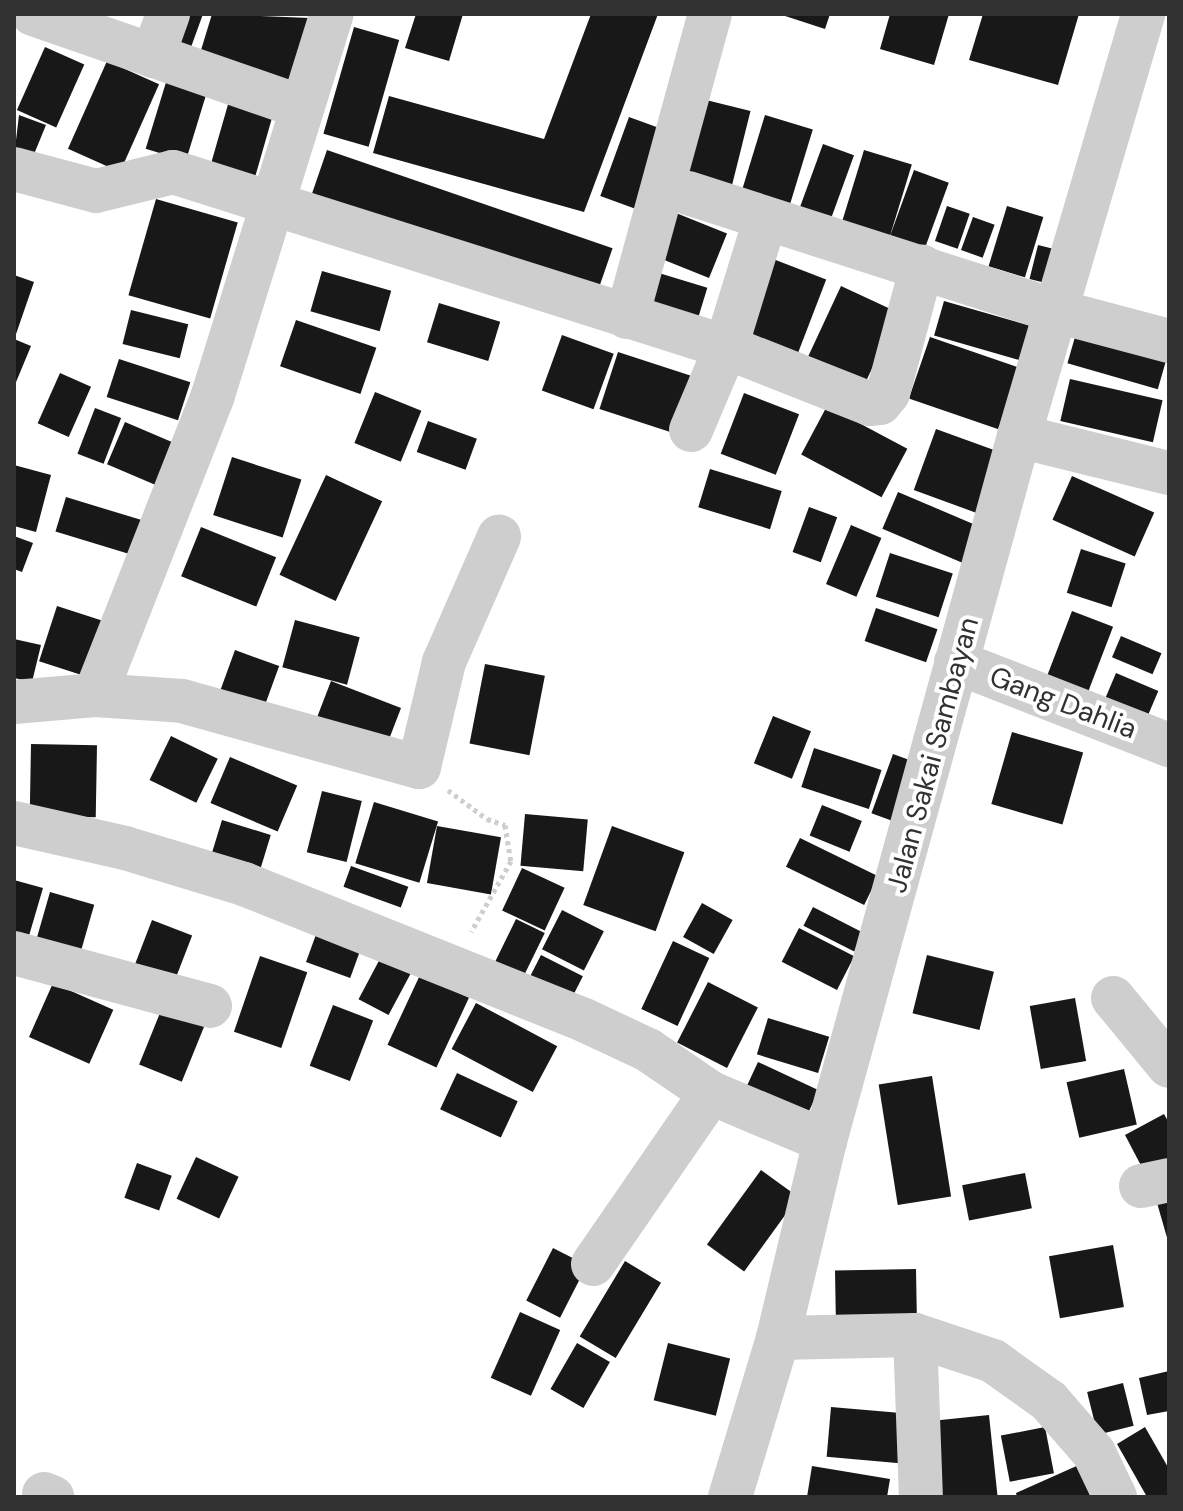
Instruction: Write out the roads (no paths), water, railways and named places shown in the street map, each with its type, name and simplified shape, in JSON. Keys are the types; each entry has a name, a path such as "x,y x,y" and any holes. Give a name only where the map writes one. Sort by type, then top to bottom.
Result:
{"street":[{"path":"33,14 302,107"},
{"path":"153,56 168,14"},
{"path":"95,695 213,395 275,205 332,14"},
{"path":"627,317 710,14"},
{"name":"Jalan Sakai Sambayan","path":"730,1497 778,1338 825,1141 956,662 1143,14"},
{"path":"14,169 96,191 173,172 726,347 870,404 880,403 888,393 922,266"},
{"path":"688,193 1056,311 1169,341"},
{"path":"691,430 726,347 765,220"},
{"path":"1019,436 1169,473"},
{"path":"14,702 95,695 182,701 419,767 444,662 499,537"},
{"name":"Gang Dahlia","path":"956,662 1169,745"},
{"path":"14,823 125,848 244,884 610,1032 711,1093 825,1141"},
{"path":"14,953 210,1006"},
{"path":"1113,998 1169,1066"},
{"path":"593,1264 711,1093"},
{"path":"778,1338 915,1335 993,1361 1032,1385 1094,1453 1115,1497"},
{"path":"915,1335 921,1497"}]}
